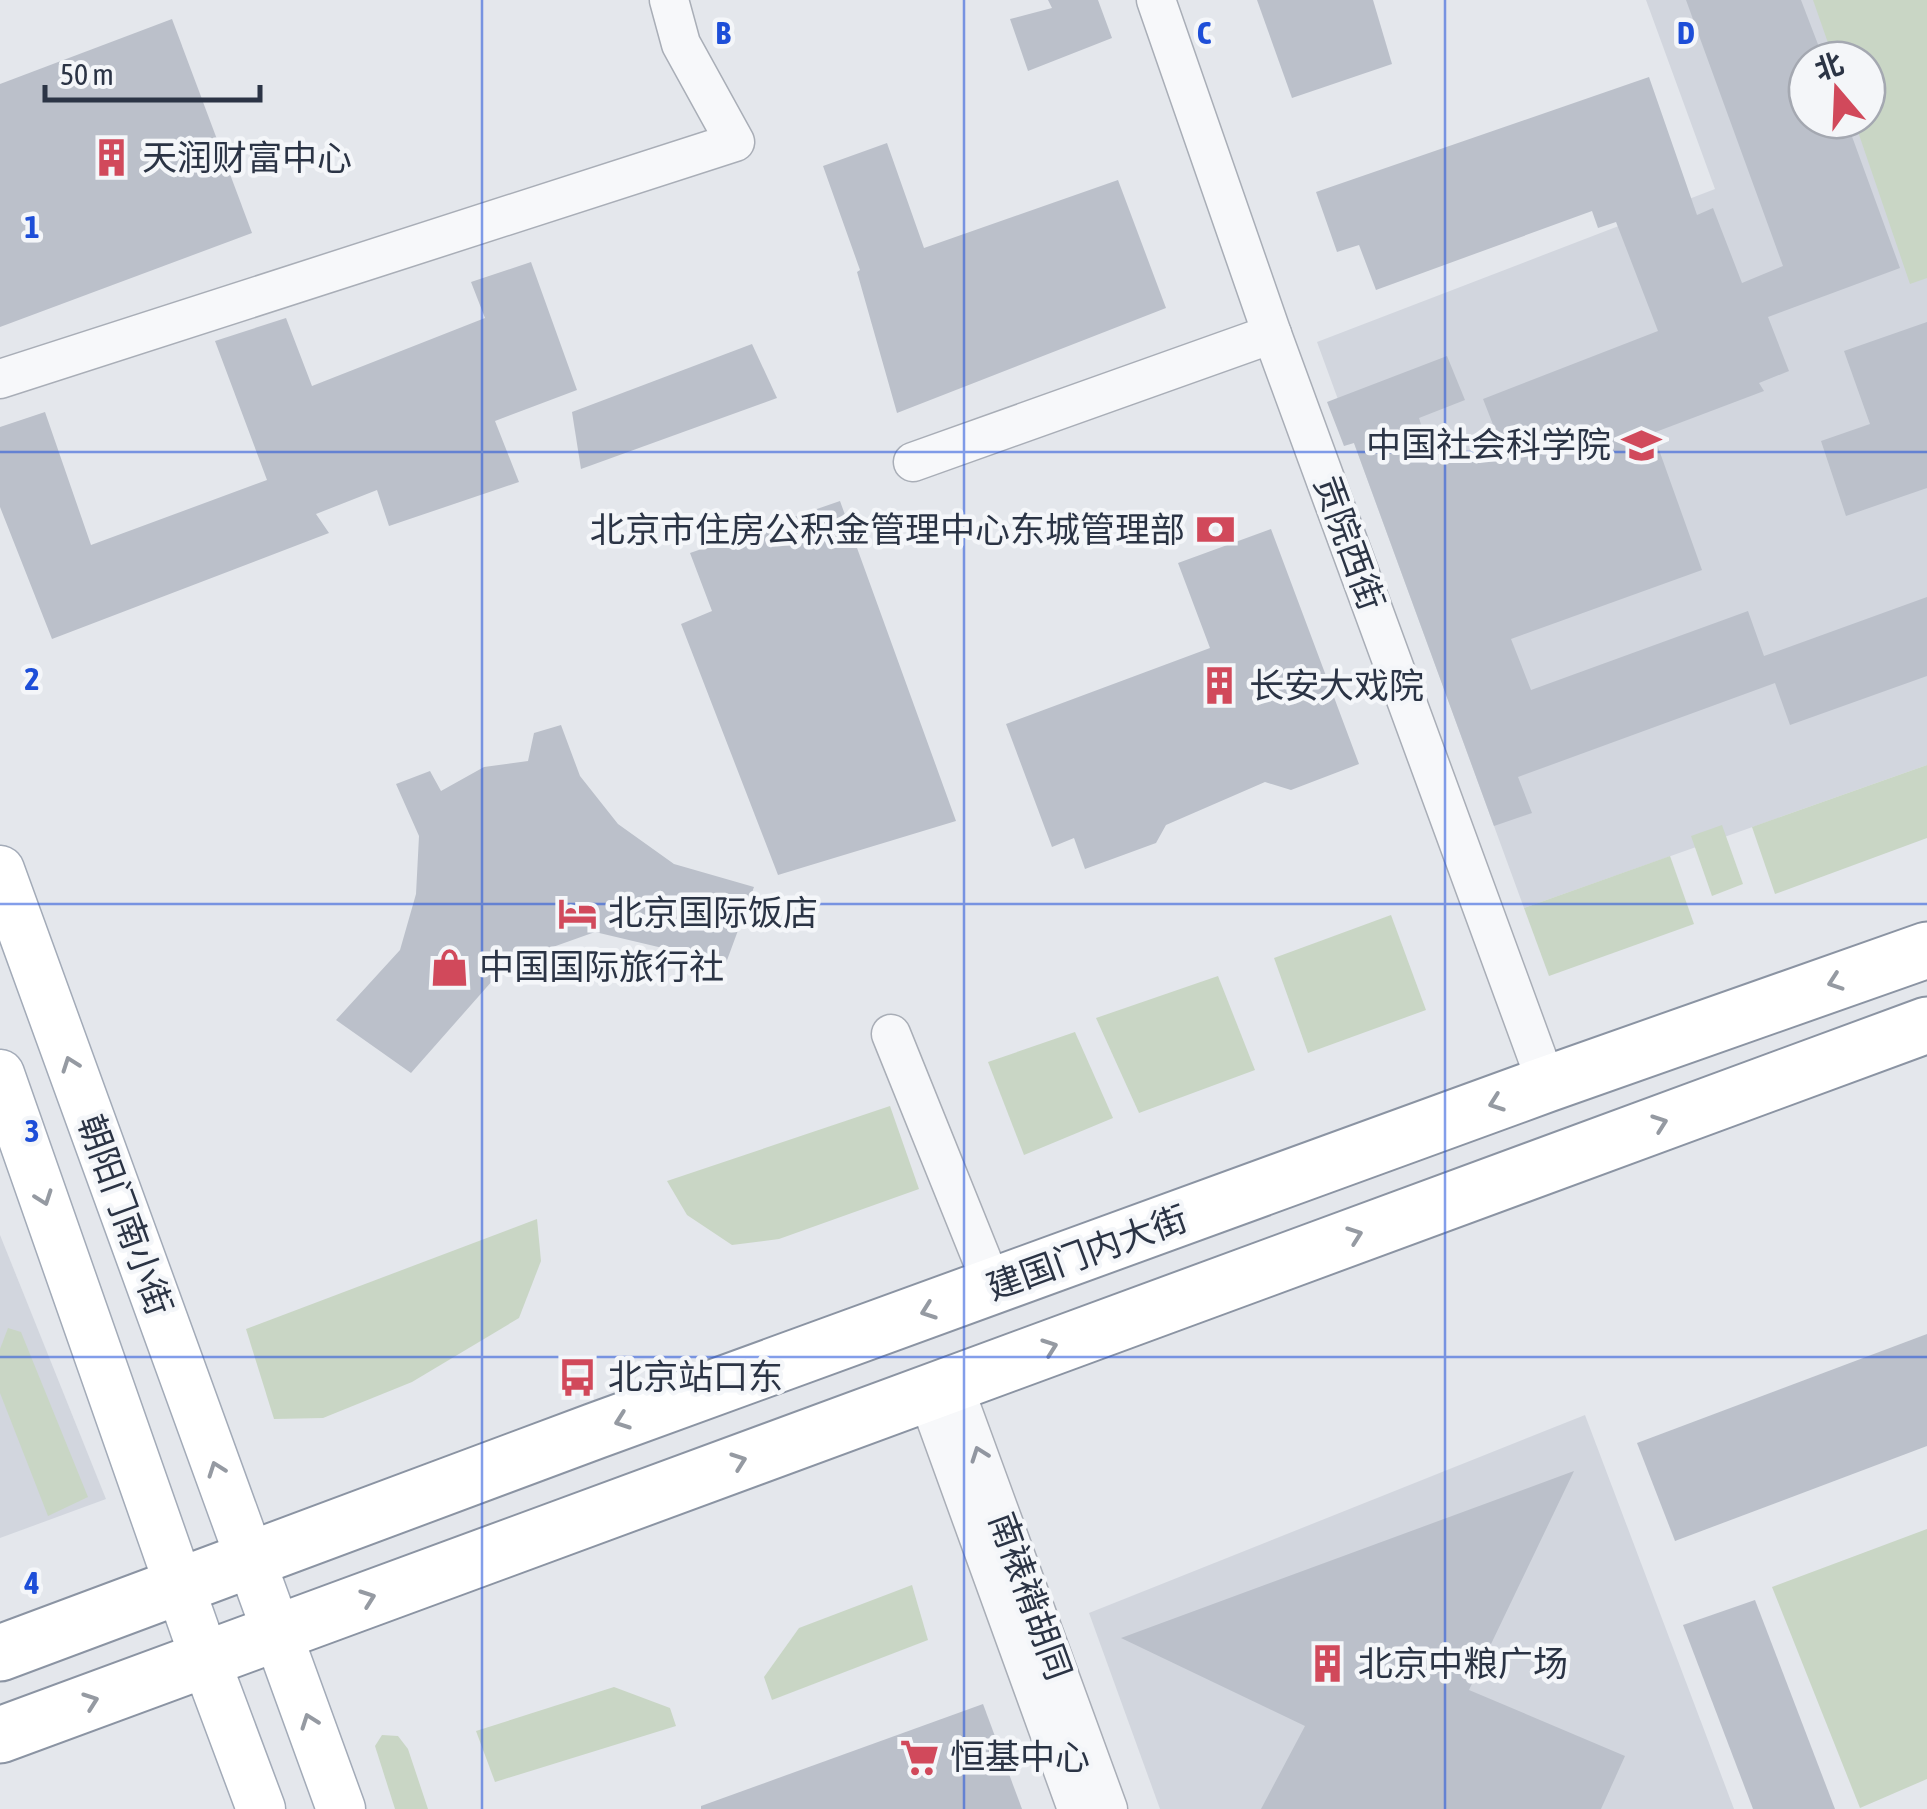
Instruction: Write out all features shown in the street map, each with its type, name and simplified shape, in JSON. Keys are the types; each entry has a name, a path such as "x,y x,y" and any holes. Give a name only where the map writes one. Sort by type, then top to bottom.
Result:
{"highway":[{"name":"建国门内大街","path":"182,1587 595,1430 1927,950"},
{"path":"0,1735 1927,1025"},
{"path":"0,1654 182,1587"}],"main road":[{"name":"朝阳门南小街","path":"0,870 341,1809"},
{"name":"朝阳门南小街","path":"0,1074 205,1659 262,1809"}],"street":[{"path":"0,379 734,142 681,44 669,0"},
{"name":"贡院西街","path":"1156,0 1272,334 1547,1084"},
{"path":"912,462 1272,334"},
{"path":"891,1034 993,1287"},
{"path":"939,1387 1078,1809"},
{"name":"南裱褙胡同","path":"939,1387 1108,1809"}],"shaded area":[{"name":"中国社会科学院","path":"1646,0 1927,0 1927,765 1524,908 1317,342 1715,189"},
{"path":"0,1235 106,1499 0,1538"},
{"path":"1585,1415 1734,1809 1160,1809 1089,1613"}],"green space":[{"path":"1813,0 1927,0 1927,278 1910,284 1861,140 1887,140 1887,40 1827,40"},
{"path":"1927,765 1927,838 1775,894 1752,827"},
{"path":"1722,825 1743,884 1712,896 1691,836"},
{"path":"1670,856 1694,924 1549,976 1524,908"},
{"path":"1391,915 1426,1010 1308,1053 1274,958"},
{"path":"1218,976 1255,1070 1139,1113 1096,1018"},
{"path":"1075,1032 1113,1118 1024,1155 988,1062"},
{"path":"890,1106 919,1189 779,1239 732,1245 687,1215 667,1181"},
{"path":"537,1219 541,1261 519,1318 412,1382 323,1418 274,1419 246,1329"},
{"path":"8,1328 21,1332 88,1497 48,1516 0,1393 0,1349"},
{"path":"1927,1529 1927,1779 1860,1808 1772,1587"},
{"path":"912,1585 928,1640 772,1700 764,1677 799,1628"},
{"path":"614,1687 670,1708 676,1726 495,1782 476,1731"},
{"path":"382,1735 398,1736 408,1749 428,1809 395,1809 375,1746"}],"building":[{"path":"1048,0 1098,0 1112,38 1028,71 1010,19 1052,8"},
{"path":"1257,0 1373,0 1392,64 1292,98"},
{"path":"1686,0 1801,0 1816,40 1787,40 1787,140 1853,140 1900,268 1768,317 1789,371 1759,383 1764,391 1653,433 1702,570 1511,639 1531,690 1748,611 1764,656 1927,597 1927,676 1790,725 1775,683 1518,777 1532,813 1494,826 1354,443 1344,446 1327,402 1447,356 1465,400 1419,418 1434,464 1499,440 1483,399 1658,331 1616,222 1598,228 1592,211 1376,290 1359,245 1337,252 1316,192 1649,77 1697,215 1713,208 1742,283 1783,266"},
{"name":"天润财富中心","path":"172,19 252,233 0,327 0,84"},
{"path":"887,143 924,248 1118,180 1166,308 897,413 857,272 860,270 823,166"},
{"path":"531,262 577,390 495,421 519,482 389,526 377,490 316,514 329,533 52,639 0,507 0,427 45,412 91,545 267,480 215,341 286,318 312,386 485,318 471,282"},
{"path":"1927,322 1927,488 1846,516 1821,441 1870,424 1844,351"},
{"path":"752,344 777,398 581,469 572,412"},
{"path":"840,501 956,821 778,875 681,624 712,611 690,553"},
{"name":"长安大戏院","path":"1271,529 1359,764 1291,790 1265,782 1166,825 1156,843 1085,869 1074,838 1052,847 1006,724 1210,648 1178,563"},
{"name":"北京国际饭店","path":"561,725 580,776 618,824 674,864 754,887 726,963 595,932 508,963 411,1073 336,1020 400,950 416,894 419,836 396,784 430,771 441,791 484,767 528,761 534,733"},
{"path":"1927,1334 1927,1446 1675,1541 1637,1443"},
{"name":"北京中粮广场","path":"1574,1471 1469,1690 1625,1756 1601,1809 1261,1809 1305,1726 1121,1638"},
{"path":"1755,1600 1835,1809 1753,1809 1683,1625"},
{"name":"恒基中心","path":"983,1704 1022,1809 701,1809 701,1806"}],"place":[{"name":"天润财富中心","path":"112,158"},
{"name":"中国社会科学院","path":"1641,445"},
{"name":"北京市住房公积金管理中心东城管理部","path":"1215,530"},
{"name":"长安大戏院","path":"1219,686"},
{"name":"北京国际饭店","path":"578,913"},
{"name":"中国国际旅行社","path":"449,967"},
{"name":"北京站口东","path":"578,1377"},
{"name":"北京中粮广场","path":"1328,1664"},
{"name":"恒基中心","path":"920,1757"}]}
